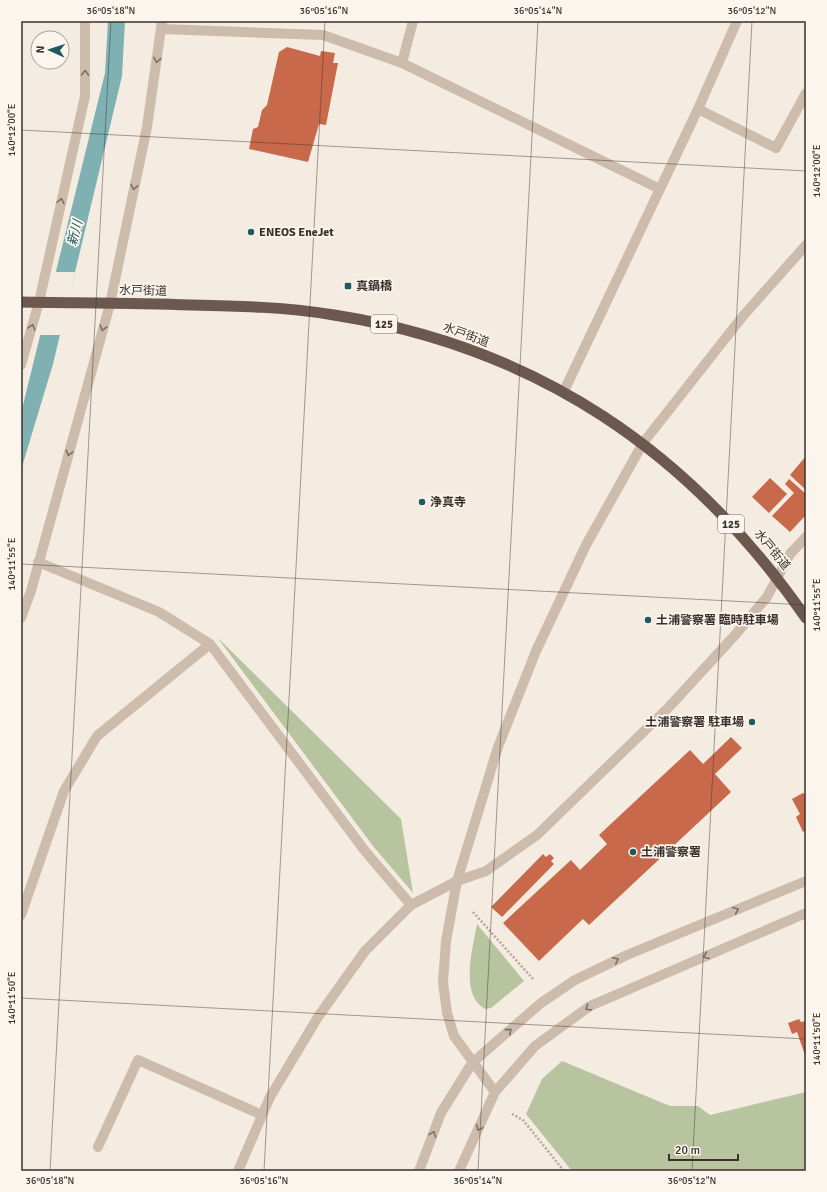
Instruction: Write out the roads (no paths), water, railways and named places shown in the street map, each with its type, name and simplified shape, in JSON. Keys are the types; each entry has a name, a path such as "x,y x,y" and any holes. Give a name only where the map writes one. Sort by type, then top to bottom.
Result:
{"highway":[{"name":"水戸街道","path":"21,302 263,307 332,314 380,323 423,334 481,354 564,391 604,415 643,443 704,495 746,539 778,578 806,618"}],"street":[{"path":"21,365 42,302 84,96 85,21"},
{"path":"402,63 413,21"},
{"path":"564,391 698,109 737,21"},
{"path":"21,618 31,591 110,304 147,127 162,25 323,35 402,63 660,189"},
{"path":"698,109 776,148 806,93"},
{"path":"495,1092 472,1063 454,1036 447,1013 443,982 446,941 457,881 498,748 536,651 586,545 643,443 743,316 806,245"},
{"path":"238,1171 270,1097 318,1017 365,951 411,905 457,881 486,871 537,835 669,707 736,634 767,597 790,554 806,537"},
{"path":"38,562 160,612 210,644 365,851 411,905"},
{"path":"21,915 64,791 97,736 210,644"},
{"path":"419,1171 441,1113 472,1063 541,1003 575,980 627,956 806,881"},
{"path":"459,1171 495,1092 535,1046 590,1006 806,913"},
{"path":"98,1147 138,1060 262,1115"}],"water":[{"name":"新川","path":"108,21 125,21 122,76 53,364 21,470 21,413 105,73"}],"place":[{"name":"ENEOS EneJet","path":"251,232"},
{"name":"真鍋橋","path":"348,286"},
{"name":"浄真寺","path":"422,502"},
{"name":"土浦警察署 臨時駐車場","path":"648,620"},
{"name":"土浦警察署 駐車場","path":"752,722"},
{"name":"土浦警察署","path":"633,852"}]}
